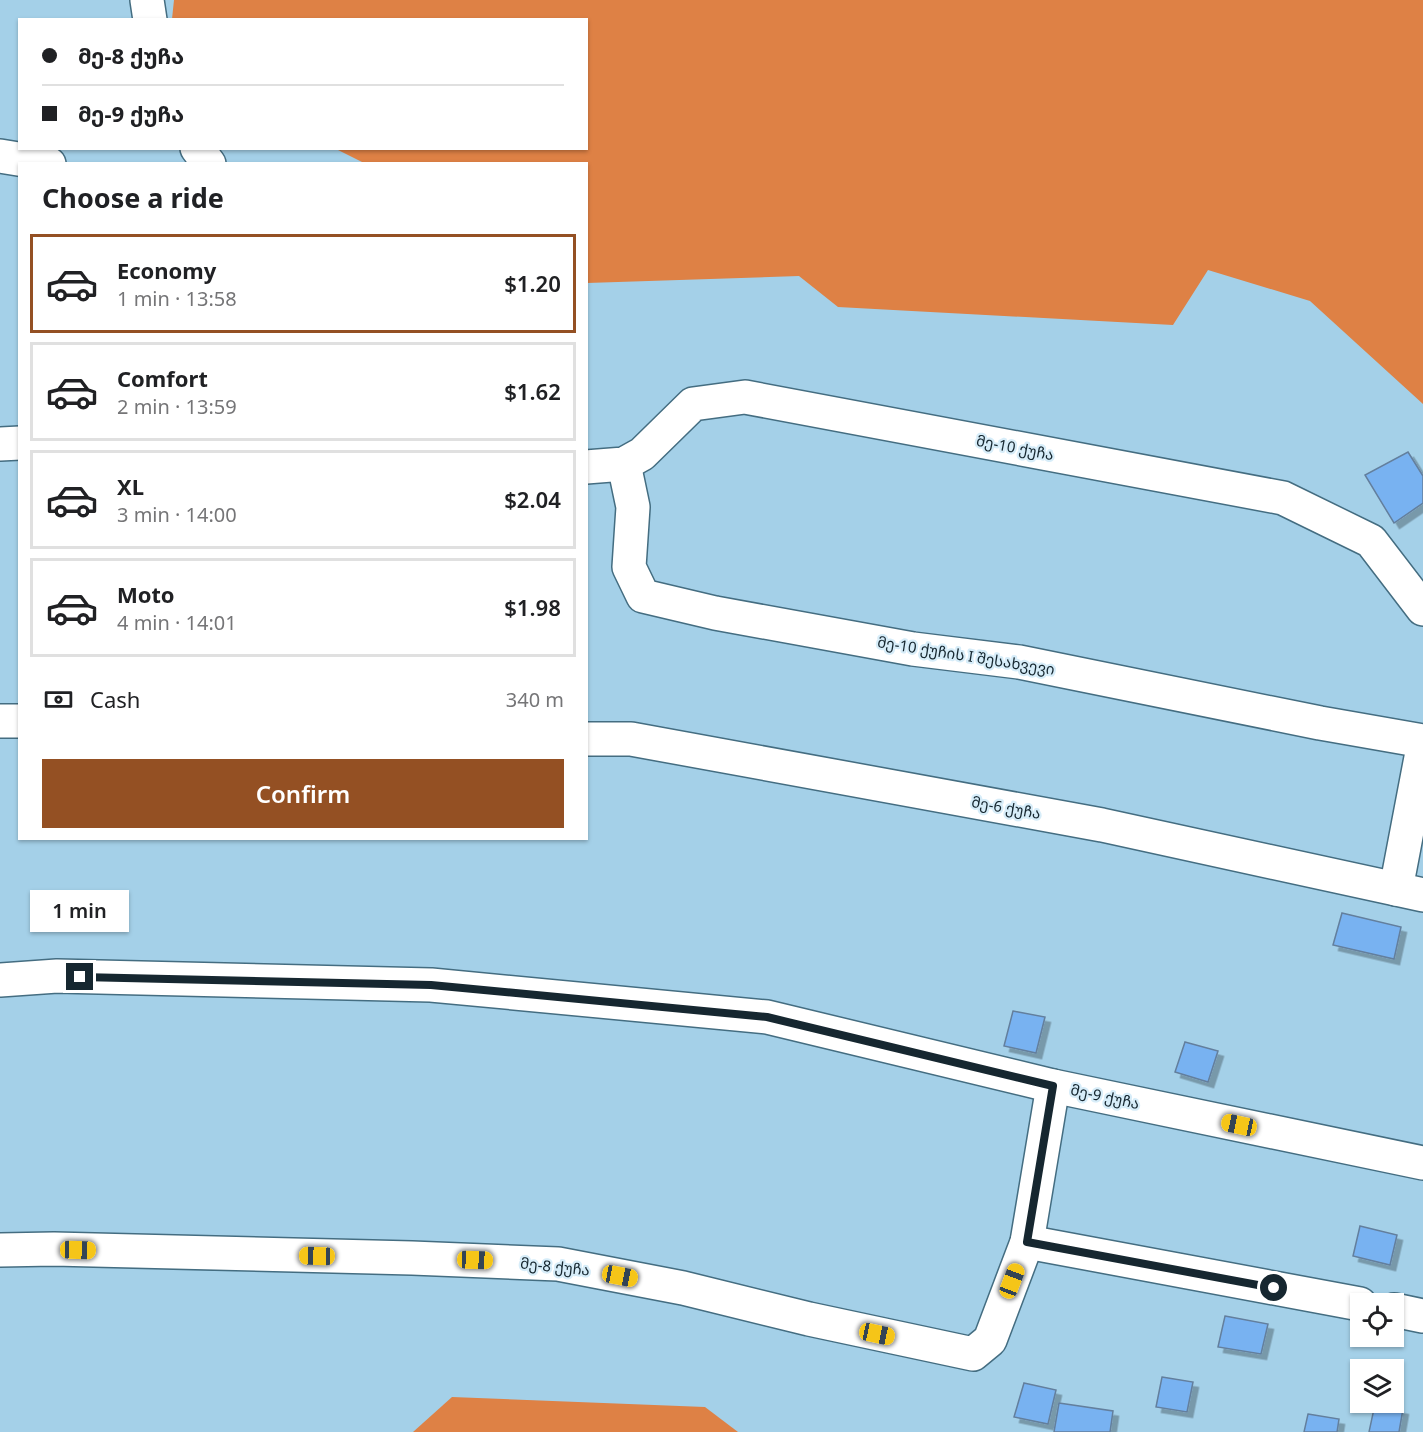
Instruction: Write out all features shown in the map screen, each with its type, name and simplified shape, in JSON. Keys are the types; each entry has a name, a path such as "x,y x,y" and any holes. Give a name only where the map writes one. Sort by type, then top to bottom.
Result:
{"street":[{"path":"147,0 150,18"},
{"path":"0,156 36,162"},
{"name":"მე-10 ქუჩა","path":"588,467 624,464 642,454 693,404 745,397 1283,498 1371,541 1423,609"},
{"path":"0,444 18,444"},
{"name":"მე-10 ქუჩის I შესახვევი","path":"624,464 633,507 628,567 643,596 715,614 913,649 1019,662 1320,723 1423,741"},
{"path":"0,721 18,721"},
{"name":"მე-6 ქუჩა","path":"588,740 631,739 1090,823 1409,892"},
{"path":"1409,892 1423,747"},
{"name":"მე-9 ქუჩა","path":"0,980 57,976 431,985 755,1016 1053,1086 1423,1163"},
{"name":"მე-8 ქუჩა","path":"0,1250 54,1249 558,1264 682,1288 809,1320 974,1354 990,1340 1027,1242 1053,1086"},
{"path":"1027,1242 1350,1302"},
{"path":"1404,1312 1423,1316"}],"shaded area":[{"path":"174,0 1423,0 1423,404 1310,301 1208,270 1173,325 838,307 799,276 588,283 588,162 362,162 338,150 588,150 588,18 172,18"},
{"path":"452,1397 705,1407 738,1432 413,1432"}],"building":[{"path":"1408,452 1423,476 1423,503 1394,523 1365,475"},
{"path":"1342,913 1401,927 1394,959 1333,945"},
{"path":"1013,1011 1045,1017 1036,1053 1004,1046"},
{"path":"1185,1042 1218,1051 1208,1082 1175,1072"},
{"path":"1360,1226 1397,1235 1390,1265 1353,1256"},
{"path":"1225,1316 1268,1324 1261,1354 1218,1347"},
{"path":"1162,1377 1193,1382 1187,1412 1156,1407"},
{"path":"1024,1383 1056,1390 1048,1424 1014,1417"},
{"path":"1059,1403 1113,1411 1110,1432 1054,1432"},
{"path":"1373,1413 1402,1413 1399,1432 1369,1432"},
{"path":"1308,1414 1339,1419 1337,1432 1304,1432"}],"route":[{"path":"80,977 431,985 767,1017 1053,1086 1027,1242 1274,1288"}]}
